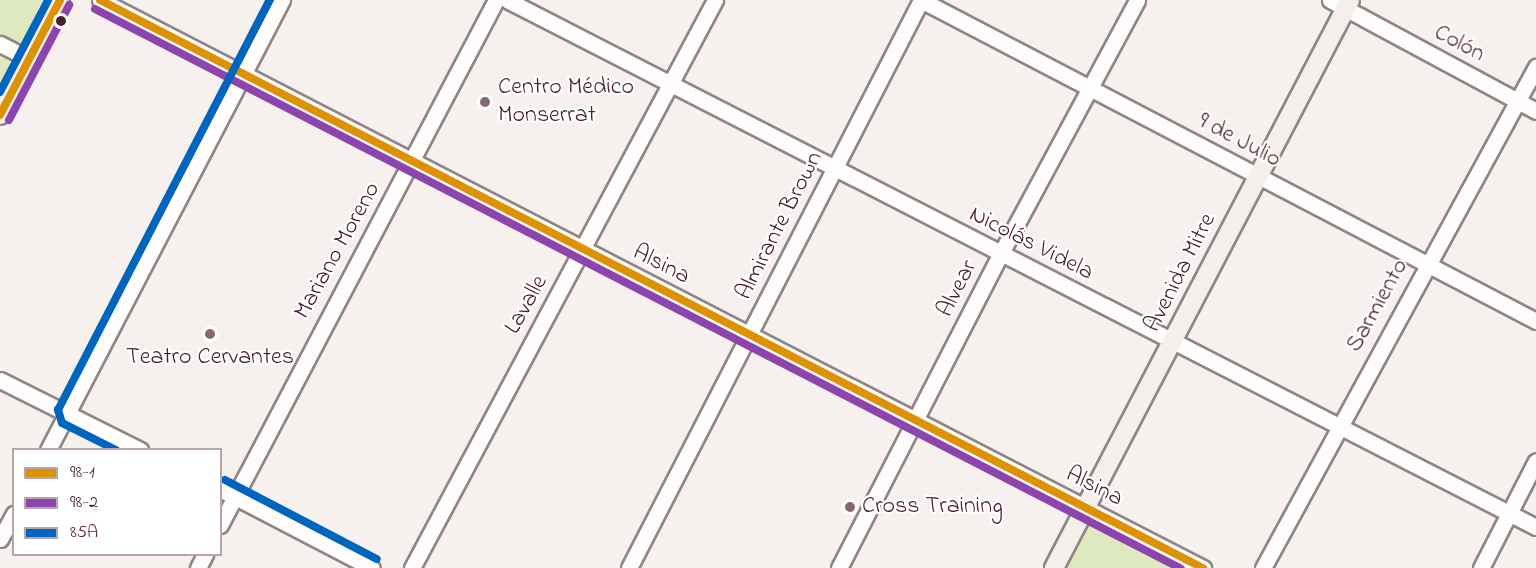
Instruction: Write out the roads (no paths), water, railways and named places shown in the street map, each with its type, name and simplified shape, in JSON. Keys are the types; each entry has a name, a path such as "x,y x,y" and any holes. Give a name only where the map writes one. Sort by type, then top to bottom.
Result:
{"main road":[{"path":"0,114 58,1"},
{"name":"Avenida Mitre","path":"1054,568 1258,176 1342,3"}],"street":[{"name":"Alsina","path":"100,0 411,163 1203,568"},
{"path":"49,448 282,0"},
{"name":"Mariano Moreno","path":"222,521 496,0"},
{"name":"Nicolás Videla","path":"507,0 1536,527"},
{"name":"Lavalle","path":"412,568 715,0"},
{"name":"9 de Julio","path":"921,0 1536,321"},
{"name":"Almirante Brown","path":"629,568 921,0"},
{"name":"Alvear","path":"839,568 1001,253 1137,0"},
{"name":"Colón","path":"1342,3 1536,111"},
{"path":"0,44 29,58"},
{"name":"Sarmiento","path":"1263,568 1337,427 1536,67"},
{"path":"0,380 136,448"},
{"path":"1481,568 1536,461"},
{"path":"222,490 372,568"},
{"path":"0,539 12,518"}],"place":[{"name":"Centro Médico Monserrat","path":"485,102"},
{"name":"Teatro Cervantes","path":"210,334"},
{"name":"Cross Training","path":"850,507"}]}
